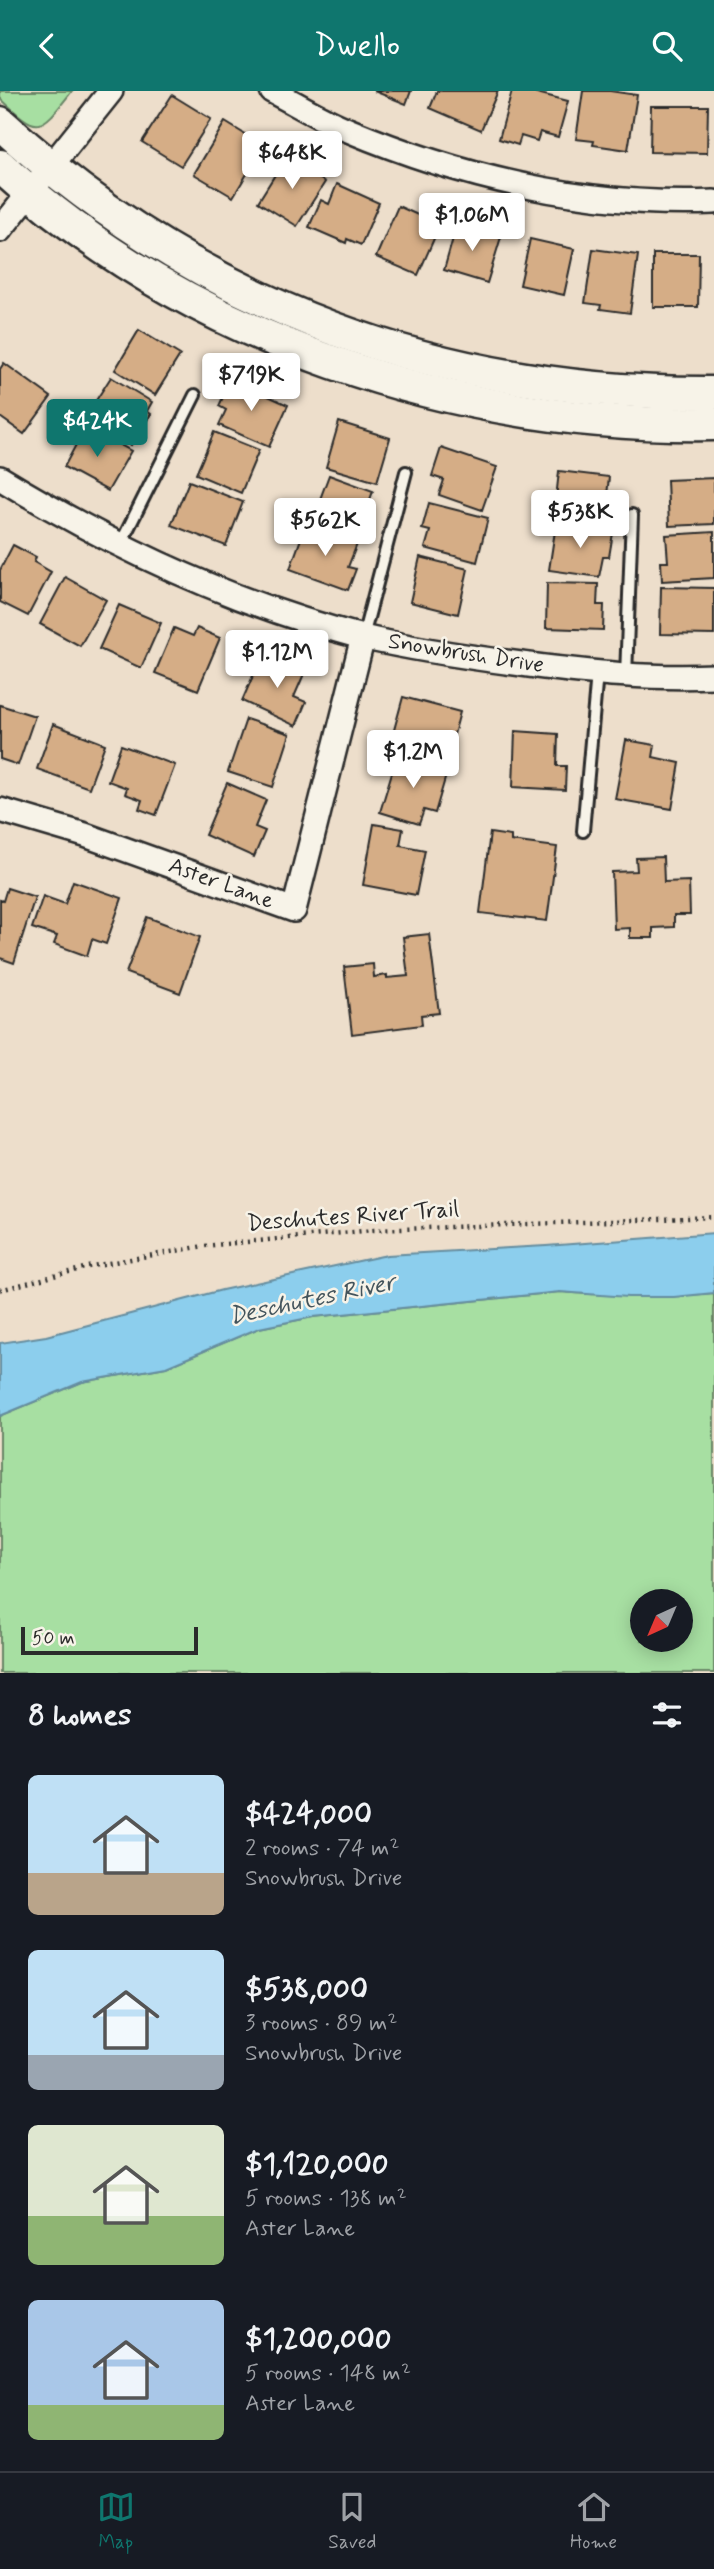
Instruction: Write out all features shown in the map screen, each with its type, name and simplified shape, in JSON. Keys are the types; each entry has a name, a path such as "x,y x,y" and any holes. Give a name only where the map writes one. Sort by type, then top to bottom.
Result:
{"main road":[{"path":"0,123 51,168 135,228 206,271 278,307 365,341 460,368 565,387 626,392 714,393"},
{"path":"0,166 92,238 177,292 261,333 359,371 453,398 545,415 635,424 714,424"}],"street":[{"path":"0,230 111,91"},
{"path":"272,91 345,129 426,160 511,184 592,198 673,203 714,202"},
{"name":"Snowbrush Drive","path":"0,478 59,514 191,578 281,612 363,637 479,659 597,673 626,676 714,676"},
{"name":"Aster Lane","path":"0,810 85,835 294,910 363,637"}],"lane":[{"path":"120,545 195,395"},
{"path":"363,637 406,472"},
{"path":"626,676 632,515"},
{"path":"583,831 597,673"}],"path":[{"name":"Deschutes River Trail","path":"0,1290 92,1265 204,1246 374,1230 714,1217"}],"green space":[{"path":"0,91 72,91 52,115 38,124 31,123 13,110 0,98"},
{"path":"560,1292 637,1296 714,1293 714,1673 0,1673 0,1416 82,1382 166,1367 259,1328 313,1317"}],"water":[{"name":"Deschutes River","path":"714,1233 714,1293 674,1297 628,1297 560,1292 313,1317 259,1328 166,1367 82,1382 0,1416 0,1343 46,1336 222,1290 387,1255"}],"building":[{"path":"374,91 411,91 406,104"},
{"path":"437,91 498,91 481,130 430,108"},
{"path":"512,91 529,91 568,101 558,137 540,132 537,141 521,136 518,145 499,139"},
{"path":"583,91 637,95 628,150 593,145 594,141 576,139"},
{"path":"172,95 211,119 181,166 142,142"},
{"path":"651,106 708,106 707,153 650,152"},
{"path":"225,122 264,146 233,197 194,174"},
{"path":"288,154 306,166 304,169 325,182 297,226 258,202"},
{"path":"337,184 379,203 361,245 347,239 346,243 309,227 321,200 329,204"},
{"path":"398,206 440,225 418,275 376,257"},
{"path":"457,224 501,237 487,283 444,270"},
{"path":"530,239 574,249 564,295 520,285"},
{"path":"593,249 638,255 630,313 600,309 601,305 585,303"},
{"path":"653,254 699,254 698,307 653,307"},
{"path":"139,330 180,355 155,395 115,370"},
{"path":"4,363 51,397 24,434 0,417 0,369"},
{"path":"111,377 152,402 147,411 151,414 131,445 86,416"},
{"path":"231,379 288,405 269,447 219,425 226,410 219,406"},
{"path":"339,422 390,438 377,482 326,467"},
{"path":"86,426 131,451 108,491 64,467"},
{"path":"214,432 259,450 241,493 196,474"},
{"path":"441,448 497,467 482,510 439,495 444,480 432,476"},
{"path":"559,471 609,477 604,522 554,517"},
{"path":"329,475 373,491 358,534 313,518"},
{"path":"714,478 714,524 669,526 667,480"},
{"path":"189,481 243,502 226,546 171,525"},
{"path":"429,503 488,518 477,562 425,548 430,531 422,529"},
{"path":"556,524 613,533 609,557 603,557 599,577 549,570"},
{"path":"306,525 357,544 348,567 356,569 348,590 290,569"},
{"path":"714,532 714,578 662,581 661,562 668,562 666,535"},
{"path":"13,545 36,557 34,562 51,572 28,616 0,602 0,570"},
{"path":"420,557 468,569 458,614 410,602"},
{"path":"65,577 106,600 80,646 40,624"},
{"path":"547,583 598,584 597,605 604,605 603,630 546,628"},
{"path":"661,587 714,588 714,635 660,634"},
{"path":"119,605 161,623 141,668 99,649"},
{"path":"174,628 193,636 197,628 220,638 198,690 155,673"},
{"path":"284,657 307,667 294,697 306,702 296,726 242,701 259,662 278,670"},
{"path":"403,697 460,712 448,757 391,741"},
{"path":"0,705 35,716 18,765 0,759"},
{"path":"246,719 290,734 273,787 228,772"},
{"path":"53,724 105,744 89,788 37,769"},
{"path":"515,731 558,734 557,766 566,766 565,790 513,787"},
{"path":"626,740 655,745 653,757 680,763 672,809 615,799"},
{"path":"121,745 175,765 156,815 139,809 142,800 125,794 127,788 108,781"},
{"path":"397,756 447,772 435,813 424,810 419,824 380,812"},
{"path":"227,783 266,800 255,827 265,831 254,857 205,835"},
{"path":"374,824 403,829 400,845 425,850 416,895 363,885"},
{"path":"490,833 511,836 511,841 557,847 547,921 480,913"},
{"path":"663,857 664,882 689,881 690,915 674,915 674,927 653,928 653,938 630,938 630,928 614,929 612,872 637,871 636,858"},
{"path":"73,881 122,898 106,944 92,939 87,956 54,944 57,936 32,928 43,896 65,904"},
{"path":"7,888 35,897 14,963 0,958 0,900 3,901"},
{"path":"147,917 200,937 180,993 126,973"},
{"path":"429,934 439,1013 421,1015 422,1025 352,1034 344,967 373,964 374,977 408,976 403,937"}]}
